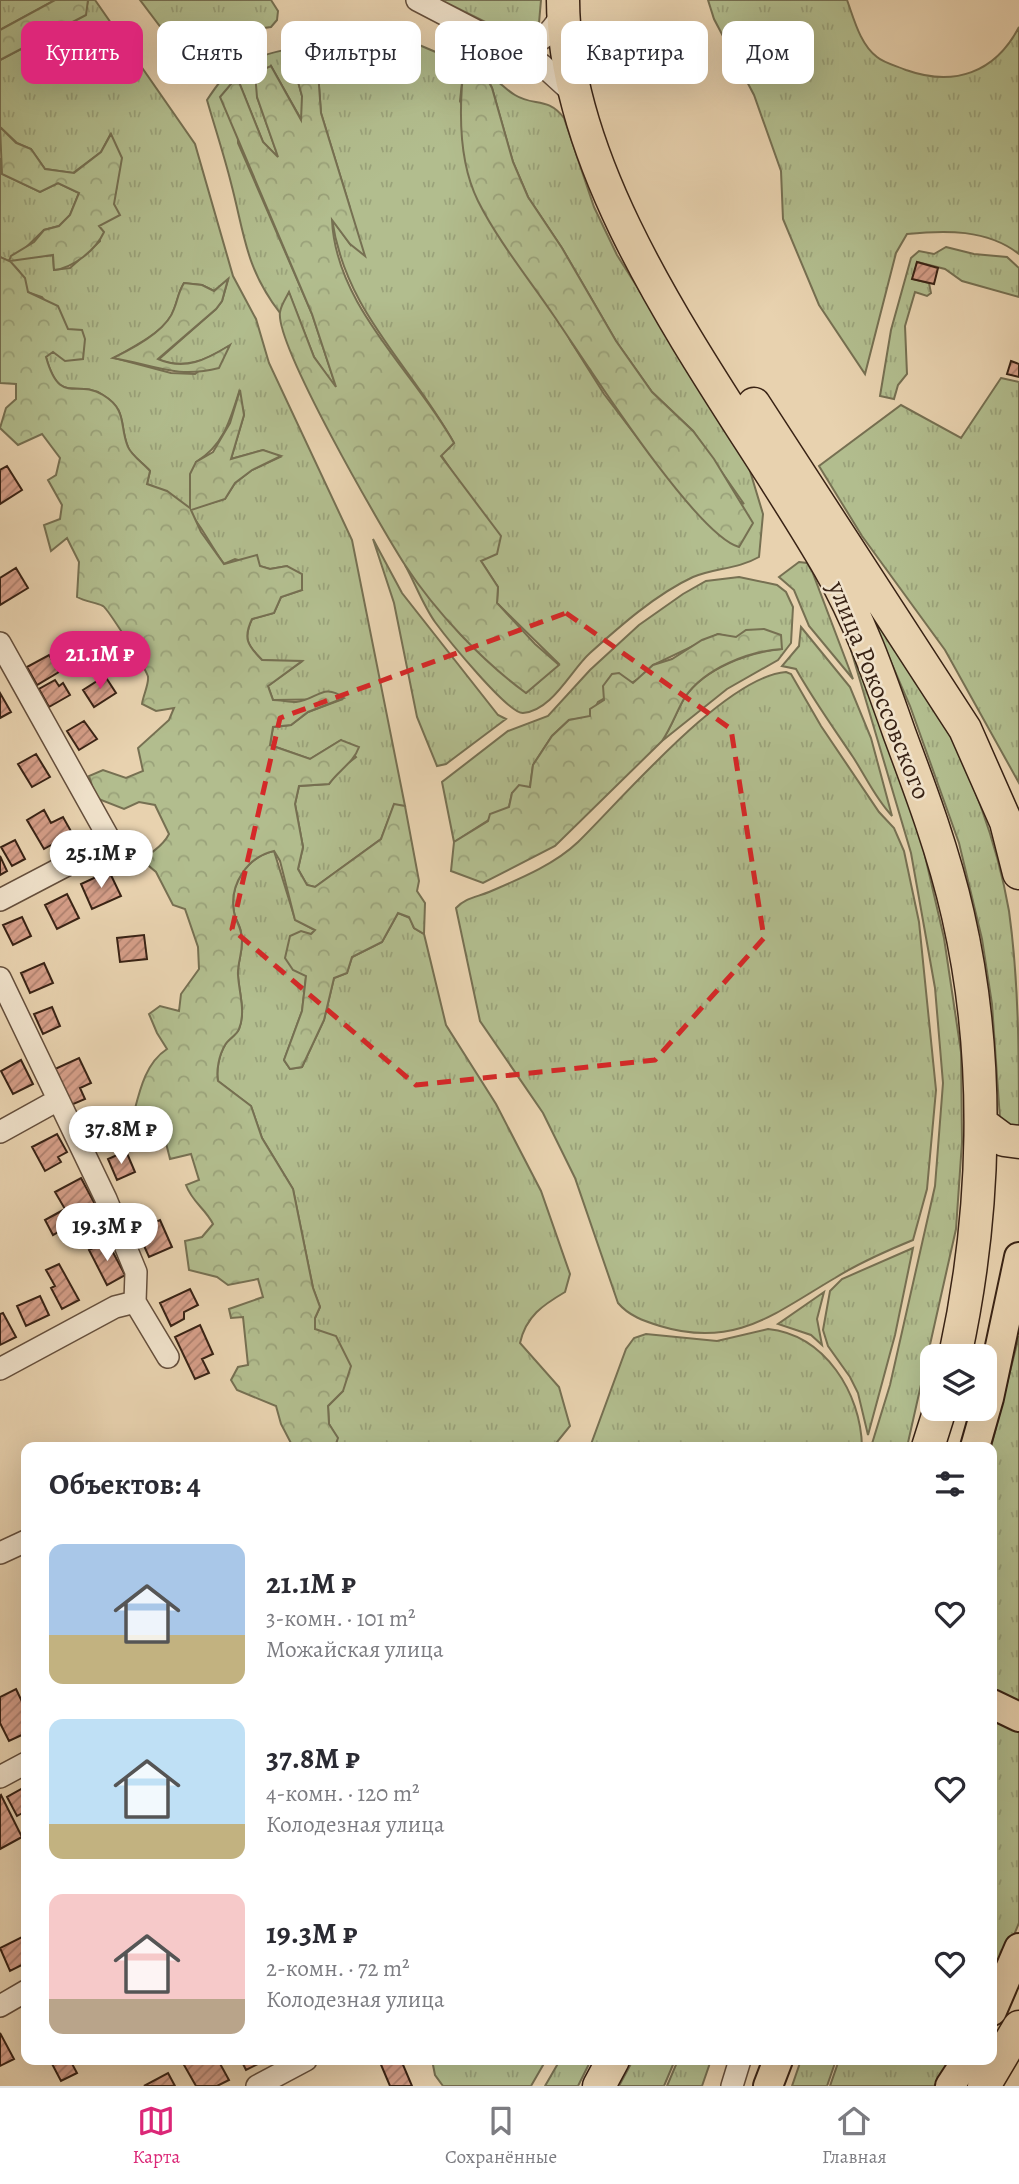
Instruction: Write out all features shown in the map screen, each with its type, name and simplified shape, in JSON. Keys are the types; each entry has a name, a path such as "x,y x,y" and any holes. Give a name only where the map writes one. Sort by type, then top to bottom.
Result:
{"highway":[{"name":"улица Рокоссовского","path":"569,4 577,97 600,172 635,246 672,313 831,570 868,648 933,823 959,918 971,993 981,1123 981,1179 976,1229 956,1344"},
{"name":"улица Рокоссовского","path":"569,4 583,28 594,91 631,199 690,305 965,729 1006,822 1019,873"},
{"path":"981,1123 994,1135 1019,1142"},
{"path":"930,1442 938,1421"},
{"path":"997,2064 1019,2027"},
{"path":"599,2086 610,2065"},
{"path":"984,2086 996,2065"}],"main road":[{"path":"976,1442 989,1398 1019,1257"},
{"path":"936,1442 940,1421"},
{"path":"997,1706 1019,1717"},
{"path":"997,1999 1019,1948"},
{"path":"767,2086 773,2065"},
{"path":"950,2086 964,2065"}],"street":[{"path":"417,0 459,21"},
{"path":"547,34 569,4"},
{"path":"547,70 577,97"},
{"path":"0,643 111,842 0,900"},
{"path":"0,978 106,1199 136,1272 135,1302 168,1357"},
{"path":"0,1132 57,1101"},
{"path":"0,1369 115,1307 135,1302"},
{"path":"0,1553 21,1543"},
{"path":"0,1777 21,1766"},
{"path":"0,2006 21,1994"},
{"path":"257,2086 297,2065"},
{"path":"732,2086 738,2065"}],"highlighted area":[{"path":"566,613 731,729 764,938 655,1060 416,1085 232,929 280,718"}],"green space":[{"path":"0,0 55,0 0,30"},
{"path":"55,0 88,0 86,15 75,21 21,21 21,49 0,60 0,30"},
{"path":"88,0 95,0 110,21 74,21 85,15"},
{"path":"140,0 271,0 278,11 277,20 267,28 267,21 157,22"},
{"path":"441,0 541,0 539,21 484,21"},
{"path":"708,0 847,0 862,38 877,57 906,70 941,77 972,72 985,65 998,56 1019,27 1019,254 993,240 965,233 907,234 896,253 865,374 819,305 783,219 781,171 748,84 814,84 814,21 722,21 722,34"},
{"path":"421,46 435,52 435,84 462,84 460,101 570,340 604,394 646,449 744,504 693,431 652,392 616,341 562,248 528,197 513,162 490,84 501,84 522,99 546,104 558,111 564,118 594,207 617,255 747,461 763,514 759,557 693,577 665,592 590,653 552,698 533,711 523,713 515,710 491,689 435,622 405,565 464,638 526,693 559,664 497,603 498,587 481,561 468,495 441,455 454,443 382,337 350,282 339,252 332,219 350,244 350,208 321,113 319,84 421,84"},
{"path":"21,49 21,84 143,84 143,69 195,144 233,276 256,319 269,363 352,540 405,806 394,805 381,839 315,887 307,885 298,869 303,847 295,804 299,786 329,784 338,771 356,757 341,740 310,759 270,745 273,727 291,725 308,712 343,699 273,700 268,686 301,662 262,660 253,650 247,636 252,619 274,613 281,597 302,590 287,566 270,569 235,559 224,564 185,507 163,491 147,484 150,471 130,450 116,406 103,395 93,391 63,387 51,372 46,357 68,330 42,297 27,292 22,275 15,267 0,257 0,158 3,174 40,192 58,183 79,193 70,215 59,226 44,230 14,259 53,255 54,270 70,268 100,241 98,226 116,192 116,161 110,135 101,152 73,173 45,169 31,149 17,143 0,127 0,60","holes":["228,280 222,301 158,360 177,364 195,362 229,346 195,374 171,373 114,358 164,325 174,309 184,283 202,285 214,291","239,392 244,415 231,459 263,450 280,457 252,470 235,483 225,499 191,509 196,462 219,440 229,423"]},
{"path":"281,51 281,84 271,66 267,75 267,55"},
{"path":"271,66 301,120 302,96 299,84 319,84 321,113 365,256 350,244 332,220 337,252 347,282 380,338 454,443 441,456 501,536 497,554 481,561 498,587 497,603 535,644 559,665 526,693 460,634 430,600 405,565 311,397 283,331 280,312 289,292 314,357 336,387 312,314 220,97 231,84 240,84 263,142 278,157 257,97 256,84 267,84 267,68"},
{"path":"219,84 237,84 238,143 312,314 337,390 314,357 289,293 280,313 253,266 207,100"},
{"path":"239,84 263,84 257,97 279,159 263,142"},
{"path":"281,84 299,84 302,96 302,121"},
{"path":"462,84 490,84 513,162 528,197 562,248 616,341 652,392 693,431 714,459 753,523 739,547 720,535 669,481 486,216 471,185 463,151"},
{"path":"0,127 16,143 31,149 45,169 74,173 101,152 111,134 122,158 114,204 120,215 99,226 104,232 100,239 90,251 69,266 54,270 53,255 10,261 25,278 28,292 58,306 68,329 82,330 85,339 83,359 65,361 53,352 46,357 51,372 63,387 93,391 103,395 116,406 130,450 150,471 147,484 167,491 190,508 190,474 196,462 213,452 230,423 240,390 244,415 231,459 263,450 281,456 252,470 235,483 225,499 191,510 201,532 224,564 257,555 260,566 270,569 287,566 302,574 302,590 281,597 274,613 252,619 248,631 248,641 262,660 302,661 268,686 273,700 303,701 325,692 337,693 344,698 308,712 291,725 273,727 270,745 310,759 341,740 359,747 329,784 299,786 295,804 303,847 298,869 307,885 315,887 381,839 394,804 405,806 419,881 417,891 425,903 424,934 414,928 409,917 398,913 382,942 352,957 347,973 334,978 324,1020 302,1067 290,1069 284,1060 302,1011 306,976 293,970 285,958 290,936 301,931 311,934 315,930 295,920 280,861 274,851 264,854 248,866 234,892 235,915 242,939 238,975 242,1016 238,1031 226,1043 221,1053 218,1081 251,1106 262,1138 293,1189 313,1288 320,1307 315,1318 315,1329 336,1336 351,1366 343,1391 328,1406 329,1424 338,1438 337,1442 290,1442 276,1406 237,1390 231,1380 238,1367 248,1365 243,1317 231,1318 229,1309 263,1297 258,1279 228,1285 217,1277 189,1270 185,1241 202,1237 213,1224 186,1185 199,1180 191,1154 170,1159 165,1139 143,1141 132,1120 148,1071 159,1055 167,1049 149,1014 160,1006 179,1011 181,994 199,969 198,947 185,909 173,905 156,872 143,861 169,834 155,805 139,802 124,809 96,798 89,776 103,770 126,778 143,771 138,748 169,720 174,708 156,711 142,704 148,677 103,606 77,597 79,562 67,538 51,551 44,525 60,519 62,505 48,480 56,475 60,458 42,434 18,445 0,428 6,408 16,399 16,384 0,383 0,257 9,261 11,256 34,242 44,230 59,226 70,215 79,193 58,183 40,192 2,174"},
{"path":"946,247 974,254 1007,257 1019,268 1019,297 962,281 945,269 917,262 913,279 929,283 931,293 927,296 915,292 905,326 907,374 898,385 894,399 880,396 891,330 911,258 919,251 934,254"},
{"path":"228,279 222,301 216,309 158,359 186,364 230,345 219,368 178,372 113,358 130,350 164,325 174,309 184,283 202,285 214,291"},
{"path":"1001,378 1019,382 1019,783 945,650 862,536 819,466 901,405 961,438"},
{"path":"373,539 402,593 498,715 506,719 446,764 437,766 417,717 394,603"},
{"path":"799,562 807,563 812,571 853,679 809,626 794,590 779,577"},
{"path":"739,577 777,585 786,592 793,607 791,643 778,660 727,689 662,741 685,697 704,678 742,658 782,649 718,634 653,665 640,678 598,702 591,717 569,720 552,736 533,765 530,787 512,793 509,807 454,842 442,782 508,731 548,716 590,670 639,625 683,594 706,581"},
{"path":"862,595 918,678 948,730 971,780 990,832 1009,911 1015,965 1019,1130 1000,1119 992,1004 982,939 959,843 910,706"},
{"path":"838,606 919,830 944,938 961,1052 962,1142 956,1229 930,1344 920,1344 920,1389 908,1442 873,1442 890,1385 935,1186 943,1083 935,988 911,853"},
{"path":"801,627 850,687 871,738 892,816 796,669 782,666 799,646"},
{"path":"764,629 781,635 782,649 742,657 704,678 685,697 662,741 555,846 483,883 451,871 454,842 488,821 490,814 509,807 512,793 519,785 530,787 533,765 552,736 569,720 590,716 590,709 604,700 603,686 612,674 619,673 633,683 653,665 672,659 702,640 718,634 736,637 746,630"},
{"path":"786,672 791,674 821,726 879,812 894,828 904,851 919,922 936,1090 927,1189 913,1240 854,1267 753,1324 711,1333 687,1332 643,1320 618,1303 575,1178 543,1113 480,1021 456,908 467,900 524,877 558,858 578,842 647,770 705,716 734,694 762,679"},
{"path":"274,851 295,919 316,931 311,934 302,1011 284,1060 290,1069 302,1067 324,1020 334,978 347,973 352,957 382,942 398,913 410,918 414,928 424,934 446,1025 496,1104 541,1191 570,1274 565,1292 531,1318 520,1343 559,1387 570,1426 557,1442 336,1442 337,1438 329,1424 328,1406 343,1391 315,1329 315,1318 320,1307 313,1288 293,1189 262,1138 251,1106 218,1081 217,1077 221,1053 226,1043 238,1031 242,1016 238,975 242,938 234,912 234,891 242,873 264,854"},
{"path":"913,1248 895,1335 868,1435 858,1393 828,1346 823,1330 830,1291 842,1279"},
{"path":"824,1292 817,1319 822,1345 811,1335 778,1324"},
{"path":"768,1329 807,1342 823,1355 847,1388 855,1407 862,1442 592,1442 626,1349 634,1338 646,1334 717,1341"},
{"path":"1019,1336 1019,1702 997,1694 997,1442 992,1442"},
{"path":"997,1719 1019,1732 1019,1923 997,1975"},
{"path":"433,2065 543,2065 531,2086 443,2086 435,2075"},
{"path":"557,2065 588,2065 578,2086 545,2086"},
{"path":"630,2065 673,2065 664,2086 619,2086"},
{"path":"676,2065 709,2065 702,2086 667,2086"},
{"path":"799,2065 834,2065 827,2086 792,2086"},
{"path":"837,2065 949,2065 934,2086 830,2086"}],"building":[{"path":"917,262 938,268 934,284 912,279"},
{"path":"1011,361 1019,364 1019,377 1007,374"},
{"path":"7,466 22,490 0,504 0,470"},
{"path":"16,568 28,588 0,605 0,578"},
{"path":"49,655 59,672 37,685 27,667"},
{"path":"105,676 116,693 94,707 83,690"},
{"path":"55,680 59,686 63,683 70,695 49,707 39,689"},
{"path":"0,693 11,712 0,718"},
{"path":"84,721 97,739 79,750 67,731"},
{"path":"36,754 50,777 32,787 18,764"},
{"path":"44,810 51,823 63,817 72,833 44,849 27,820"},
{"path":"15,840 25,859 12,866 1,847"},
{"path":"0,856 7,871 0,875"},
{"path":"109,871 121,896 92,909 81,884"},
{"path":"67,894 79,918 57,929 45,905"},
{"path":"22,917 31,936 13,945 3,925"},
{"path":"144,935 147,959 120,962 117,938"},
{"path":"44,963 53,983 30,993 21,973"},
{"path":"52,1007 60,1026 43,1034 34,1014"},
{"path":"79,1058 91,1083 80,1088 85,1099 71,1105 55,1069"},
{"path":"21,1060 33,1084 13,1094 1,1071"},
{"path":"106,1112 112,1129 90,1138 83,1120"},
{"path":"57,1134 67,1152 58,1157 61,1162 45,1171 32,1147"},
{"path":"126,1151 135,1172 117,1180 108,1159"},
{"path":"81,1178 106,1225 80,1239 72,1224 53,1235 45,1220 65,1209 55,1192"},
{"path":"160,1220 172,1247 149,1257 137,1230"},
{"path":"107,1241 125,1275 107,1285 89,1250"},
{"path":"59,1264 79,1300 62,1309 51,1288 55,1286 46,1270"},
{"path":"190,1289 198,1305 184,1312 184,1319 171,1326 160,1303"},
{"path":"40,1296 49,1315 26,1326 17,1306"},
{"path":"3,1313 16,1337 0,1345 0,1314"},
{"path":"200,1325 213,1354 202,1359 209,1373 195,1379 175,1337"},
{"path":"16,1689 21,1700 21,1735 9,1741 0,1723 0,1697"},
{"path":"21,1789 21,1814 17,1816 7,1797"},
{"path":"0,1796 21,1838 0,1849"},
{"path":"21,1938 21,1966 10,1971 0,1948"},
{"path":"0,2033 14,2059 0,2066"},
{"path":"53,2065 73,2065 77,2073 61,2081"},
{"path":"184,2065 221,2065 229,2080 217,2086 196,2086"},
{"path":"244,2065 256,2065 246,2070"},
{"path":"381,2065 403,2065 412,2086 390,2086"},
{"path":"168,2073 175,2086 144,2086"}]}
